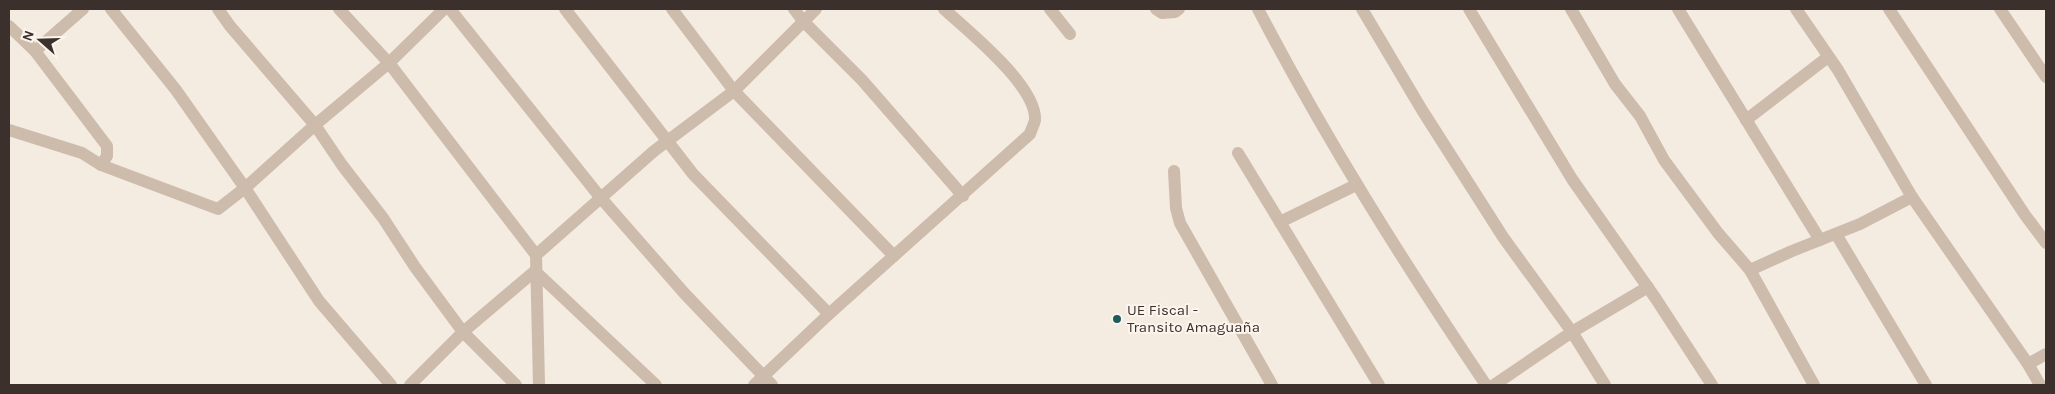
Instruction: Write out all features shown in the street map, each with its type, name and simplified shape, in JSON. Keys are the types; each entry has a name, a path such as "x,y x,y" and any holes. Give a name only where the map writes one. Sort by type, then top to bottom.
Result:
{"street":[{"path":"35,51 83,9"},
{"path":"111,9 176,90 246,188 319,301 390,385"},
{"path":"218,9 230,26 315,125 463,332 516,385"},
{"path":"339,9 389,63 536,255 539,385"},
{"path":"9,130 82,153 102,165 218,209 246,188 315,125 389,63 444,9"},
{"path":"450,9 600,198 763,382 829,314 1030,134 1035,121 1033,109 1022,84 944,9"},
{"path":"566,9 693,174 829,314"},
{"path":"672,9 734,91 894,256"},
{"path":"794,9 803,21 862,80 963,196"},
{"path":"536,255 667,140 734,91 816,9"},
{"path":"1050,9 1070,34"},
{"path":"1156,9 1162,13 1175,12 1179,9"},
{"path":"1258,9 1308,103 1356,185 1411,274 1486,385"},
{"path":"1362,9 1422,110 1503,237 1572,332 1606,385"},
{"path":"1469,9 1572,179 1648,287 1712,385"},
{"path":"1571,9 1615,84 1640,116 1664,160 1718,234 1750,270 1814,385"},
{"path":"1678,9 1820,240"},
{"path":"1796,9 1838,70 1912,197 2028,364 2040,385"},
{"path":"1889,9 2025,216 2046,243"},
{"path":"2000,9 2046,77"},
{"path":"9,26 35,51 107,146 107,156 102,165"},
{"path":"1746,120 1828,56"},
{"path":"1238,153 1379,385"},
{"path":"1174,171 1176,208 1180,223 1272,385"},
{"path":"1280,222 1356,185"},
{"path":"1750,270 1860,224 1912,197"},
{"path":"1836,234 1926,385"},
{"path":"410,385 463,332 536,271"},
{"path":"536,271 656,385"},
{"path":"1494,385 1572,332 1648,287"},
{"path":"2028,364 2046,354"}],"place":[{"name":"UE Fiscal - Transito Amaguaña","path":"1117,319"}]}
